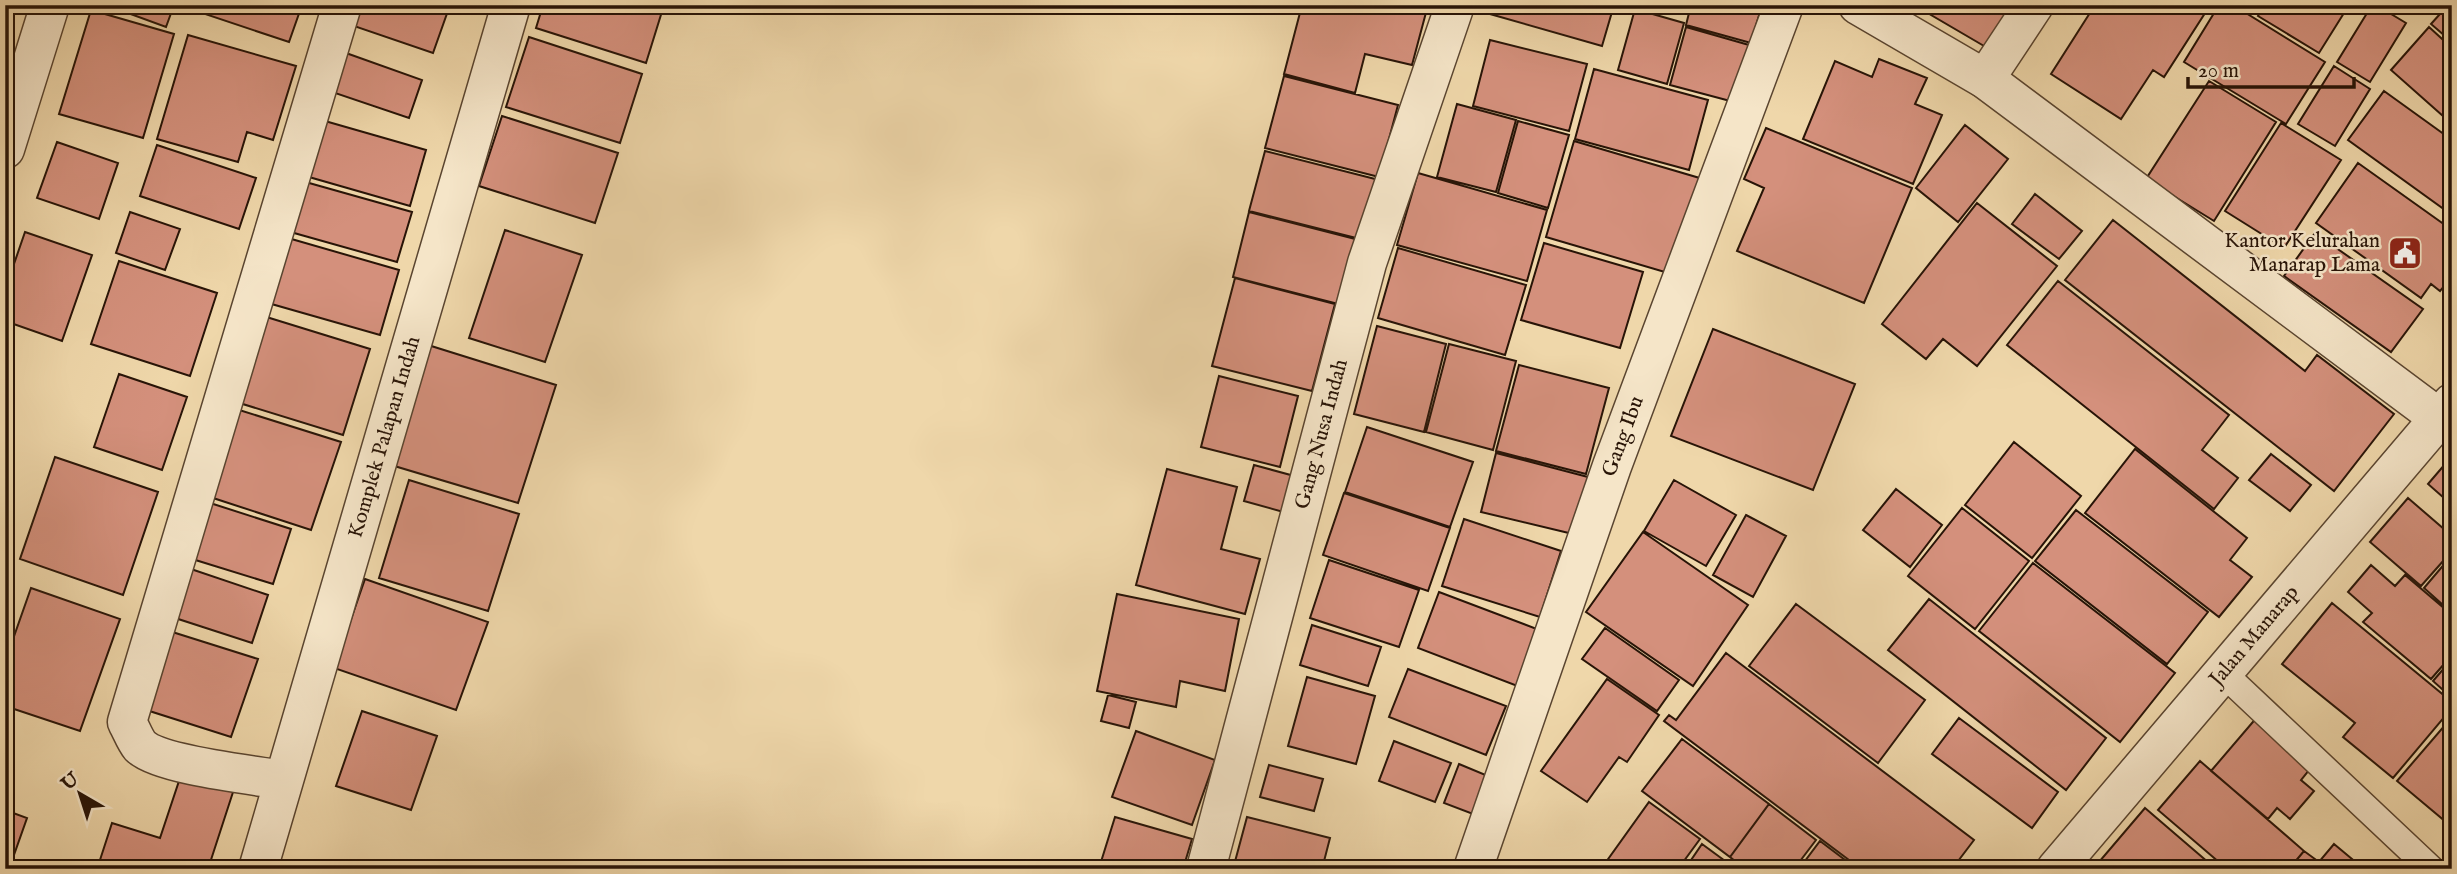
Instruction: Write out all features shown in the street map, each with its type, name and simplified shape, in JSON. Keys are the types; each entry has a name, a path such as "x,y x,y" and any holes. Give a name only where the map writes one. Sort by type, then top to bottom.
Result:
{"street":[{"path":"5,149 50,5"},
{"path":"283,780 152,754 139,745 127,722 342,5"},
{"name":"Komplek Palapan Indah","path":"258,869 511,5"},
{"name":"Gang Nusa Indah","path":"1206,869 1367,263 1455,5"},
{"name":"Gang Ibu","path":"1473,869 1612,466 1784,5"},
{"path":"1858,5 1986,79 2445,410"},
{"path":"1986,79 2034,5"},
{"name":"Jalan Manarap","path":"2056,869 2445,410"}],"lane":[{"path":"2224,674 2431,869"}],"building":[{"path":"106,5 174,5 166,27"},
{"path":"195,5 302,5 289,42 193,10"},
{"path":"355,5 450,5 433,53 348,24"},
{"path":"543,5 664,5 646,63 536,28"},
{"path":"1302,5 1428,5 1412,65 1365,54 1355,93 1284,74"},
{"path":"1486,5 1614,5 1602,46 1483,12"},
{"path":"1691,5 1762,5 1751,43 1686,25"},
{"path":"1914,5 2024,5 1996,53"},
{"path":"2095,5 2199,5 2207,10 2164,77 2153,70 2121,119 2051,74"},
{"path":"2219,5 2233,5 2325,62 2286,124 2184,62"},
{"path":"2265,5 2349,5 2319,53 2258,16"},
{"path":"2372,5 2406,23 2370,82 2337,62"},
{"path":"2448,5 2452,5 2452,42 2431,24"},
{"path":"1635,9 1684,23 1667,84 1618,70"},
{"path":"91,10 174,34 143,138 59,114"},
{"path":"1686,27 1749,45 1734,102 1670,85"},
{"path":"2429,27 2452,48 2452,124 2391,70"},
{"path":"188,35 296,66 273,140 247,132 238,162 157,139"},
{"path":"529,37 642,74 620,143 506,107"},
{"path":"1490,40 1587,64 1569,131 1473,106"},
{"path":"346,53 422,80 409,118 332,92"},
{"path":"1879,59 1927,78 1915,104 1942,115 1913,184 1803,139 1835,61 1872,77"},
{"path":"2334,66 2370,89 2335,146 2298,124"},
{"path":"1594,69 1708,100 1689,170 1575,139"},
{"path":"1284,76 1398,105 1379,177 1265,148"},
{"path":"2209,81 2276,122 2214,221 2146,179"},
{"path":"2384,91 2452,140 2452,215 2348,140"},
{"path":"1457,104 1516,120 1496,192 1437,177"},
{"path":"502,116 618,153 595,223 479,186"},
{"path":"318,119 426,150 410,206 302,175"},
{"path":"1518,121 1569,135 1548,208 1498,193"},
{"path":"2281,123 2341,160 2284,248 2225,211"},
{"path":"1965,125 2008,159 1958,222 1916,188"},
{"path":"1766,128 1912,188 1864,303 1737,251 1764,188 1744,179"},
{"path":"1574,141 1703,179 1675,275 1546,237"},
{"path":"57,142 118,163 99,219 37,198"},
{"path":"157,145 256,178 239,229 140,196"},
{"path":"1265,151 1383,181 1368,241 1249,211"},
{"name":"Kantor Kelurahan Manarap Lama","path":"2358,163 2452,230 2452,276 2440,291 2431,284 2421,298 2316,223"},
{"path":"1418,173 1547,210 1527,281 1397,245"},
{"path":"302,181 412,212 397,262 287,231"},
{"path":"2035,194 2082,231 2059,259 2012,224"},
{"path":"1977,203 2057,266 1977,366 1943,339 1926,359 1882,324"},
{"path":"130,212 180,229 165,270 116,253"},
{"path":"1249,212 1367,242 1350,307 1233,277"},
{"path":"2113,220 2305,371 2317,355 2394,414 2334,491 2065,280"},
{"path":"505,230 582,255 545,362 469,338"},
{"path":"25,232 92,255 62,341 5,321 5,290"},
{"path":"2315,233 2423,309 2391,352 2284,276"},
{"path":"288,238 399,270 380,335 268,303"},
{"path":"1544,243 1643,272 1620,348 1521,320"},
{"path":"1398,248 1526,285 1505,355 1378,318"},
{"path":"119,261 217,293 190,376 91,344"},
{"path":"1235,278 1335,304 1312,391 1212,366"},
{"path":"2058,281 2229,415 2202,450 2238,478 2214,509 2007,345"},
{"path":"260,315 370,349 343,435 233,401"},
{"path":"1377,326 1446,344 1424,432 1354,414"},
{"path":"1713,329 1855,384 1813,490 1671,436"},
{"path":"1449,344 1516,361 1493,450 1426,432"},
{"path":"428,345 556,385 518,503 391,465"},
{"path":"1519,365 1609,388 1586,474 1496,451"},
{"path":"119,374 187,397 162,470 94,447"},
{"path":"1219,376 1298,396 1280,467 1201,447"},
{"path":"236,409 341,442 311,530 207,496"},
{"path":"1367,427 1473,462 1450,527 1345,492"},
{"path":"2014,442 2081,496 2032,558 1965,505"},
{"path":"2135,449 2247,538 2230,560 2252,577 2219,617 2085,513"},
{"path":"1496,453 1588,477 1573,534 1481,512"},
{"path":"2271,454 2311,485 2290,511 2249,480"},
{"path":"2452,456 2452,505 2428,484"},
{"path":"55,457 158,492 123,595 20,559"},
{"path":"1254,465 1298,477 1287,513 1244,501"},
{"path":"1167,469 1237,487 1221,549 1260,559 1245,614 1136,585"},
{"path":"409,480 519,514 488,611 379,578"},
{"path":"1674,480 1736,515 1706,566 1644,531"},
{"path":"1896,489 1942,525 1910,567 1863,530"},
{"path":"1344,493 1450,528 1428,591 1323,555"},
{"path":"2408,498 2452,536 2452,551 2421,586 2370,542"},
{"path":"207,502 291,529 273,584 189,558"},
{"path":"1962,508 2029,561 1975,629 1908,576"},
{"path":"2076,510 2208,612 2167,664 2035,561"},
{"path":"1746,515 1786,536 1753,597 1713,575"},
{"path":"1464,519 1561,551 1540,617 1442,586"},
{"path":"1643,532 1748,605 1693,686 1586,612"},
{"path":"2452,555 2452,613 2424,588"},
{"path":"1329,560 1419,590 1399,647 1310,618"},
{"path":"2033,563 2175,673 2120,742 1979,631"},
{"path":"2371,565 2395,586 2405,575 2452,615 2452,655 2431,679 2363,622 2372,613 2348,592"},
{"path":"185,567 268,595 252,643 169,616"},
{"path":"365,579 488,622 456,710 334,668"},
{"path":"31,588 120,619 80,731 5,706 5,662"},
{"path":"1439,592 1542,631 1520,687 1418,648"},
{"path":"1117,594 1239,619 1225,691 1180,681 1176,707 1097,691"},
{"path":"1929,599 2106,738 2066,790 1888,650"},
{"path":"2332,603 2452,702 2452,708 2393,778 2343,737 2355,723 2282,664"},
{"path":"1796,604 1925,700 1878,763 1749,666"},
{"path":"1312,625 1381,647 1368,686 1300,665"},
{"path":"1605,628 1679,680 1657,711 1582,659"},
{"path":"166,630 258,659 231,737 140,708"},
{"path":"1726,653 1974,840 1952,869 1861,869 1664,721 1669,715 1676,720"},
{"path":"2452,659 2452,698 2433,681"},
{"path":"1408,669 1506,706 1486,755 1389,717"},
{"path":"1307,677 1375,696 1356,764 1288,746"},
{"path":"1607,679 1659,715 1627,762 1619,757 1587,802 1541,771"},
{"path":"1108,695 1136,702 1129,728 1101,721"},
{"path":"362,711 437,736 411,810 336,786"},
{"path":"2258,716 2314,764 2301,780 2314,791 2290,819 2277,808 2268,819 2211,771"},
{"path":"2452,717 2452,827 2397,781"},
{"path":"1959,718 2058,792 2032,828 1932,754"},
{"path":"1136,731 1215,760 1192,825 1112,797"},
{"path":"1682,739 1769,804 1730,857 1642,791"},
{"path":"1394,741 1451,763 1435,802 1379,781"},
{"path":"2200,761 2304,851 2289,869 2227,869 2158,810"},
{"path":"1459,764 1488,776 1473,814 1444,803"},
{"path":"1269,765 1323,779 1314,811 1260,797"},
{"path":"183,769 235,786 208,869 117,869 99,863 112,823 160,838"},
{"path":"1649,802 1700,839 1678,869 1601,869"},
{"path":"1769,804 1816,840 1794,869 1745,869 1730,857"},
{"path":"2145,808 2216,869 2093,869"},
{"path":"5,810 27,818 9,869 5,869"},
{"path":"1115,817 1192,839 1183,869 1114,869 1100,865"},
{"path":"1247,817 1330,838 1322,869 1233,869"},
{"path":"1820,841 1857,869 1799,869"},
{"path":"1702,844 1736,869 1685,869"},
{"path":"2334,844 2364,869 2289,869 2304,851 2319,862"},
{"path":"1065,861 1089,869 1063,869"}],"place":[{"name":"Kantor Kelurahan Manarap Lama","path":"2405,253"}]}
